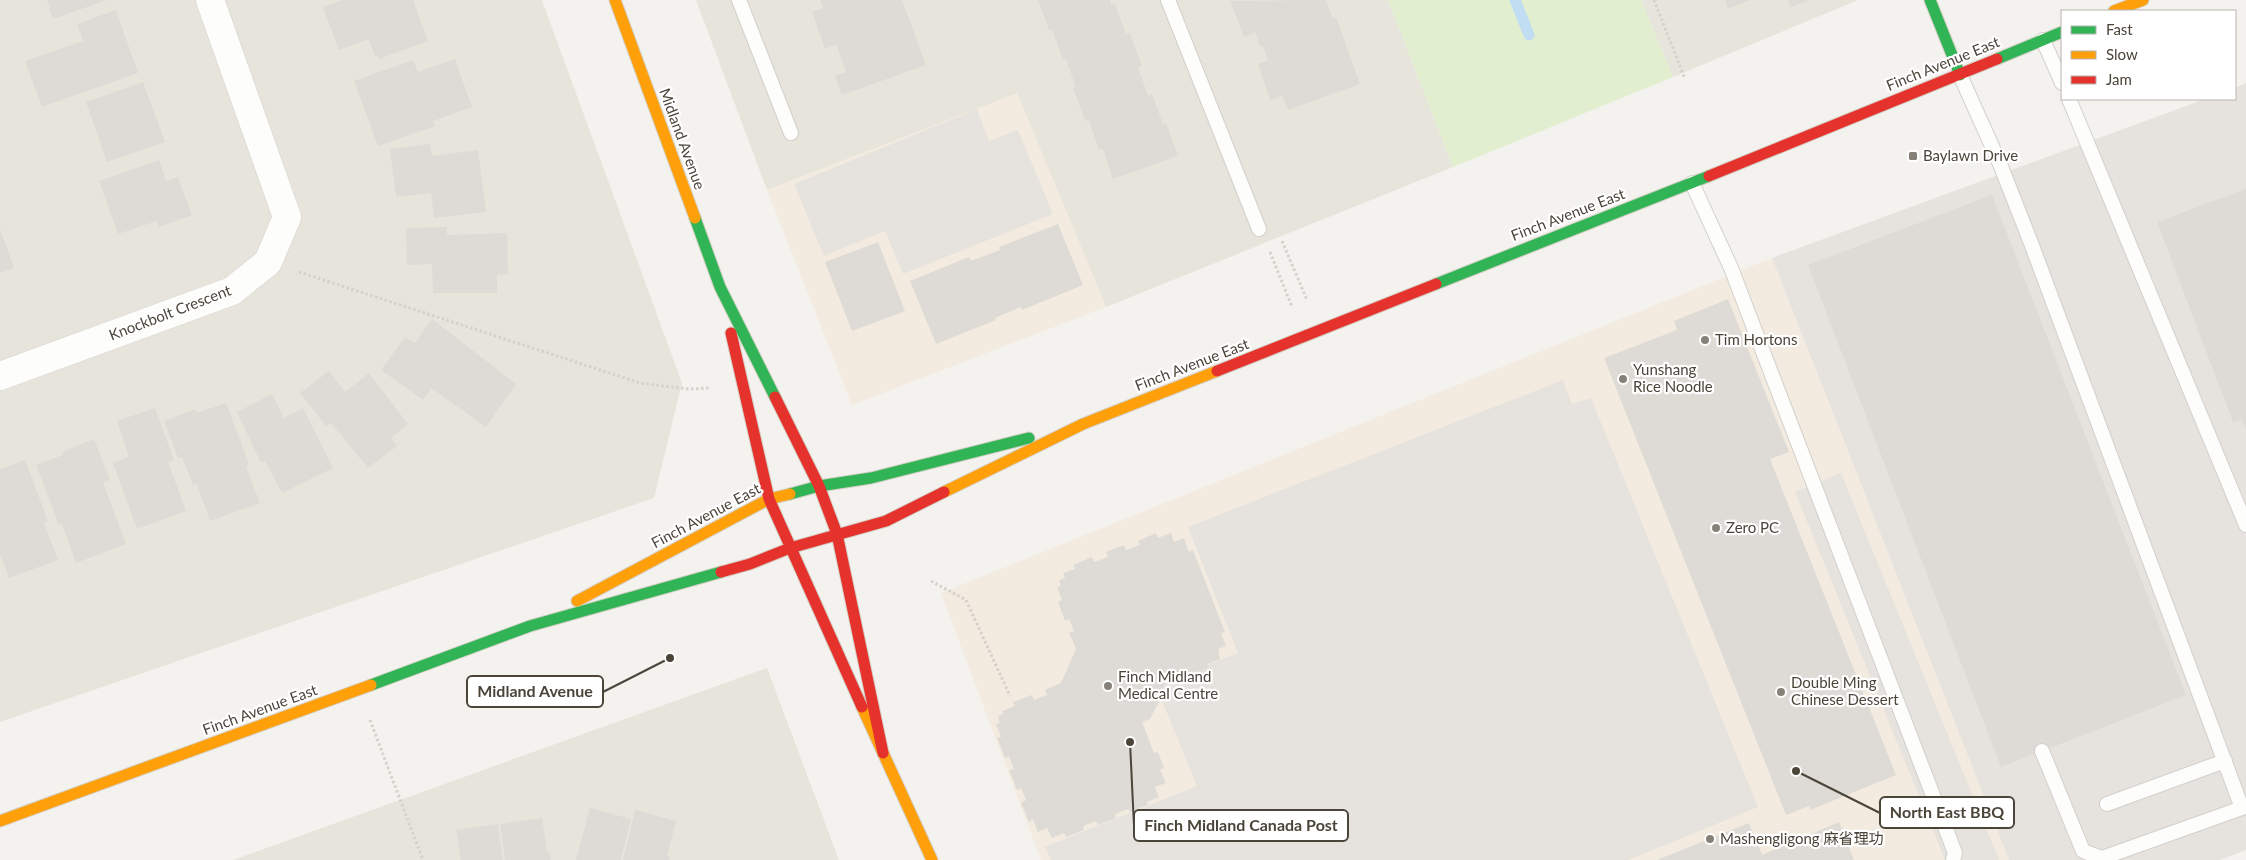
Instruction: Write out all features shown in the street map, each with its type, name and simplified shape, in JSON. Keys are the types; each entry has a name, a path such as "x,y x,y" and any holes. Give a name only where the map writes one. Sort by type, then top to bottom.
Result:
{"main road":[{"name":"Midland Avenue","path":"615,0 720,287 819,486 837,534 883,753"},
{"path":"1930,0 1960,75"},
{"path":"2117,10 2143,0"},
{"name":"Finch Avenue East","path":"0,821 530,626 750,564 790,548 886,521 1083,424 1692,183 2061,32"},
{"name":"Midland Avenue","path":"720,287 769,499 932,860"},
{"name":"Finch Avenue East","path":"530,626 769,499 819,486 871,478 1083,424"}],"street":[{"name":"Knockbolt Crescent","path":"0,376 232,290 268,262 288,217 210,0"}],"lane":[{"path":"739,0 791,133"},
{"path":"1168,0 1260,229"},
{"path":"2043,40 2061,81"},
{"path":"1960,75 2000,164 2027,234 2242,808 2102,858 2083,851 2042,751"},
{"path":"2069,100 2246,525"},
{"path":"1692,183 1731,268 1955,853 1953,860"},
{"path":"2106,804 2224,761"}],"path":[{"path":"1654,0 1684,79"},
{"path":"1304,337 1260,229 1276,226 1320,331"},
{"path":"332,283 640,383 689,389"},
{"path":"931,582 966,600 1010,696"},
{"path":"358,690 423,860"}],"shaded area":[{"path":"0,0 542,0 682,383 654,498 0,722"},
{"path":"696,0 1388,0 1453,167 1106,307 1017,94 767,190"},
{"path":"1641,0 1858,0 1673,77"},
{"path":"2246,83 2246,850 2220,860 2009,860 1772,258 2202,100 2236,100 2236,88"},
{"path":"1017,93 1106,307 852,405 767,190"},
{"path":"977,109 989,141 1018,130 1053,214 903,274 885,231 824,256 794,184"},
{"path":"2145,125 2210,314 2189,321 2226,429 2162,451 2060,155"},
{"path":"1772,258 2009,860 1041,860 941,593"},
{"path":"1563,380 1572,404 1591,398 1758,807 1628,860 1051,860 1045,847 1197,786 1155,684 1238,653 1188,527"},
{"path":"1841,473 1999,860 1945,860 1795,492"},
{"path":"767,668 839,860 233,860"}],"green space":[{"path":"1388,0 1641,0 1673,77 1453,167"}],"building":[{"path":"47,0 107,0 53,19"},
{"path":"342,0 413,0 428,41 379,59 378,56 375,57 369,39 339,50 323,7"},
{"path":"820,0 902,0 926,65 842,95 835,76 846,72 836,44 825,49 812,12 823,8"},
{"path":"1038,0 1110,0 1111,5 1115,4 1126,34 1130,33 1142,66 1138,67 1148,96 1152,94 1163,124 1166,123 1178,156 1113,179 1103,149 1099,150 1089,120 1085,121 1073,88 1076,87 1066,59 1063,60 1052,29 1049,30"},
{"path":"1326,0 1333,19 1336,17 1360,84 1288,110 1282,96 1270,100 1258,64 1268,60 1263,46 1260,47 1255,32 1244,37 1230,1"},
{"path":"1725,0 1750,0 1728,9"},
{"path":"1788,0 1809,0 1791,7"},
{"path":"116,10 138,73 42,107 25,61 83,41 77,24"},
{"path":"455,59 472,107 433,121 435,126 378,146 354,81 413,60 418,72"},
{"path":"143,82 165,142 107,162 86,102"},
{"path":"430,144 432,156 478,150 486,212 434,218 431,193 396,197 390,149"},
{"path":"159,160 166,181 178,177 192,215 159,227 157,221 118,234 99,181"},
{"path":"2246,189 2246,430 2242,419 2233,422 2157,222"},
{"path":"1992,195 2186,695 2001,767 1808,265"},
{"path":"1058,224 1083,285 1022,310 1021,307 995,318 996,320 936,344 910,281 969,257 971,261 1000,250 999,247"},
{"path":"447,227 447,235 507,233 508,274 497,275 497,293 433,293 432,264 407,265 406,228"},
{"path":"0,229 14,268 0,273"},
{"path":"878,242 905,311 852,331 825,262"},
{"path":"1728,299 1789,452 1770,459 1896,775 1810,810 1809,806 1786,815 1604,358 1677,330 1674,321"},
{"path":"432,319 516,384 486,427 431,388 423,400 381,370 405,337 415,343"},
{"path":"329,371 345,392 369,373 408,424 391,438 397,446 368,468 331,423 326,426 300,393"},
{"path":"272,394 284,418 303,408 333,468 282,493 265,461 261,463 237,412"},
{"path":"226,403 249,464 246,466 260,503 210,521 197,484 193,485 182,457 178,458 164,421 195,409 197,413"},
{"path":"155,408 174,460 168,462 186,511 137,529 113,463 129,457 117,421"},
{"path":"94,439 110,480 103,482 126,544 76,563 62,524 59,525 36,465 63,455 62,452"},
{"path":"25,460 48,521 44,522 58,560 9,578 0,554 0,469"},
{"name":"Finch Midland Medical Centre","path":"1156,533 1158,538 1171,533 1174,542 1184,538 1189,552 1193,550 1225,632 1221,633 1226,646 1218,649 1220,659 1207,664 1209,668 1190,676 1188,672 1166,680 1162,690 1164,692 1150,719 1142,722 1154,753 1158,752 1164,768 1160,770 1166,783 1155,787 1159,797 1147,802 1148,805 1130,812 1128,809 1115,814 1116,818 1098,825 1096,821 1083,826 1084,830 1066,837 1064,833 1052,838 1047,828 1038,832 1033,819 1029,822 1021,803 1026,800 1021,788 1017,790 1009,770 1014,769 1009,756 1005,758 997,738 1001,737 996,724 1000,723 998,716 1003,714 1002,711 1015,706 1013,702 1032,695 1034,700 1047,695 1045,690 1061,683 1076,649 1069,633 1074,631 1069,619 1065,621 1058,602 1062,600 1057,587 1061,586 1059,580 1065,578 1063,573 1075,569 1073,565 1092,557 1094,562 1108,557 1106,552 1124,545 1126,550 1140,545 1138,541"},
{"path":"590,808 631,819 621,860 576,860"},
{"path":"635,810 676,821 667,856 670,857 669,860 623,860"},
{"path":"542,818 547,852 550,852 551,860 505,860 500,824"},
{"path":"1839,822 1854,860 1657,860 1749,823 1762,855"},
{"path":"498,824 503,860 461,860 456,830"}],"waterway":[{"path":"1515,0 1529,35"}],"traffic: fast":[{"path":"1930,0 1960,75"},
{"path":"1997,59 2061,32"},
{"path":"1436,284 1709,176"},
{"path":"695,218 720,287 775,397"},
{"path":"790,494 819,486 871,478 1029,438"},
{"path":"371,685 530,626 721,572"}],"traffic: slow":[{"path":"615,0 695,218"},
{"path":"2117,10 2143,0"},
{"path":"944,492 1083,424 1217,371"},
{"path":"577,601 769,499 790,494"},
{"path":"0,821 371,685"},
{"path":"862,707 932,860"}],"traffic: jam":[{"path":"1709,176 1997,59"},
{"path":"1217,371 1436,284"},
{"path":"731,333 769,499 862,707"},
{"path":"775,397 819,486 837,534 883,753"},
{"path":"721,572 750,564 790,548 886,521 944,492"}],"place":[{"name":"Baylawn Drive","path":"1913,156"},
{"name":"Tim Hortons","path":"1705,340"},
{"name":"Yunshang Rice Noodle","path":"1623,379"},
{"name":"Zero PC","path":"1716,528"},
{"name":"Midland Avenue","path":"670,658"},
{"name":"Finch Midland Medical Centre","path":"1108,686"},
{"name":"Double Ming Chinese Dessert","path":"1781,692"},
{"name":"Finch Midland Canada Post","path":"1130,742"},
{"name":"North East BBQ","path":"1796,771"},
{"name":"Mashengligong 麻省理功","path":"1710,839"}]}
